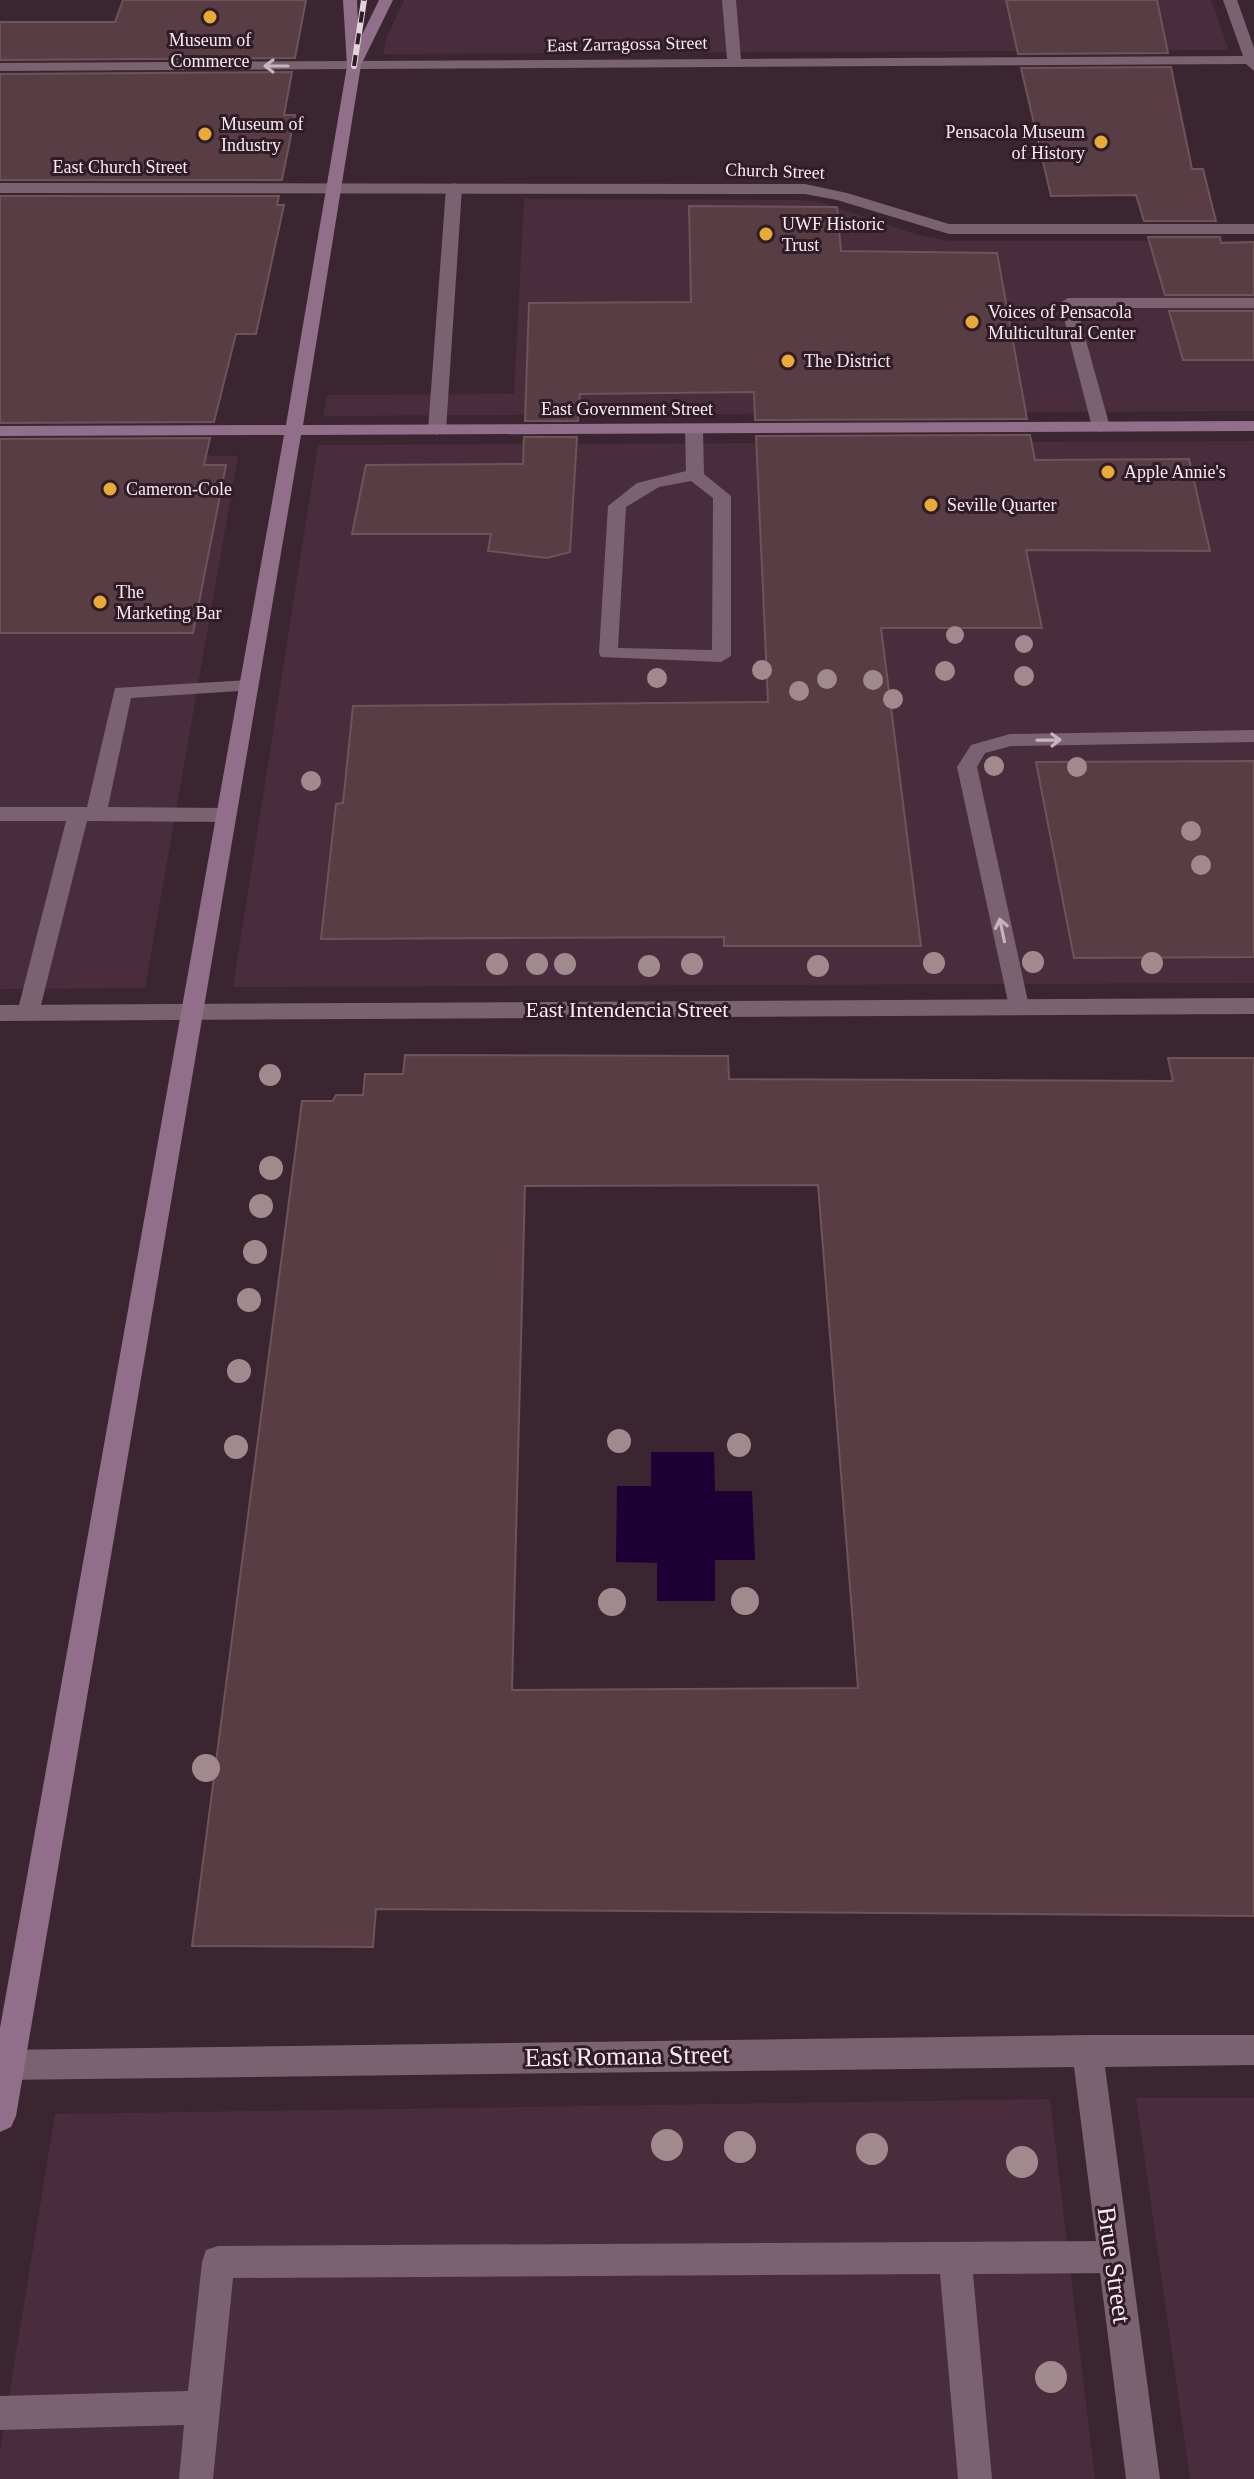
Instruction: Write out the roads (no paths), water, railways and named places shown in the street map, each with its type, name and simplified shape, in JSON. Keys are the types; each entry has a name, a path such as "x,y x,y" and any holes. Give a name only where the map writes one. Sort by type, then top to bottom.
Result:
{"street":[{"path":"0,2116 5,2065 336,186 354,66 350,0"},
{"path":"354,66 386,0"},
{"path":"729,0 734,61"},
{"path":"1230,0 1253,62"},
{"name":"East Zarragossa Street","path":"0,67 734,61 1253,62"},
{"name":"East Church Street","path":"0,188 336,186"},
{"name":"Church Street","path":"336,186 805,189 828,192 949,229 1254,229"},
{"path":"437,430 454,188"},
{"path":"1101,427 1068,303 1254,303"},
{"name":"East Government Street","path":"0,431 1254,426"},
{"path":"694,429 695,476"},
{"path":"695,476 722,496 721,656 608,653 617,506 626,496 648,485 674,477 695,476"},
{"path":"28,1013 122,692 248,686"},
{"path":"1018,1006 967,767 978,749 1010,740 1254,736"},
{"path":"0,814 226,815"},
{"name":"East Intendencia Street","path":"0,1013 1254,1006"},
{"name":"Brue Street","path":"1087,2050 1143,2479"},
{"name":"East Romana Street","path":"5,2065 1254,2050"},
{"path":"196,2479 218,2262 1114,2257"},
{"path":"955,2258 975,2479"},
{"path":"0,2413 203,2408"}],"railway":[{"path":"354,66 364,0"}],"place":[{"name":"Museum of Commerce","path":"210,17"},
{"name":"Museum of Industry","path":"205,134"},
{"name":"Pensacola Museum of History","path":"1101,142"},
{"name":"UWF Historic Trust","path":"766,234"},
{"name":"Voices of Pensacola Multicultural Center","path":"972,322"},
{"name":"The District","path":"788,361"},
{"name":"Apple Annie's","path":"1108,472"},
{"name":"Cameron-Cole","path":"110,489"},
{"name":"Seville Quarter","path":"931,505"},
{"name":"The Marketing Bar","path":"100,602"}]}
